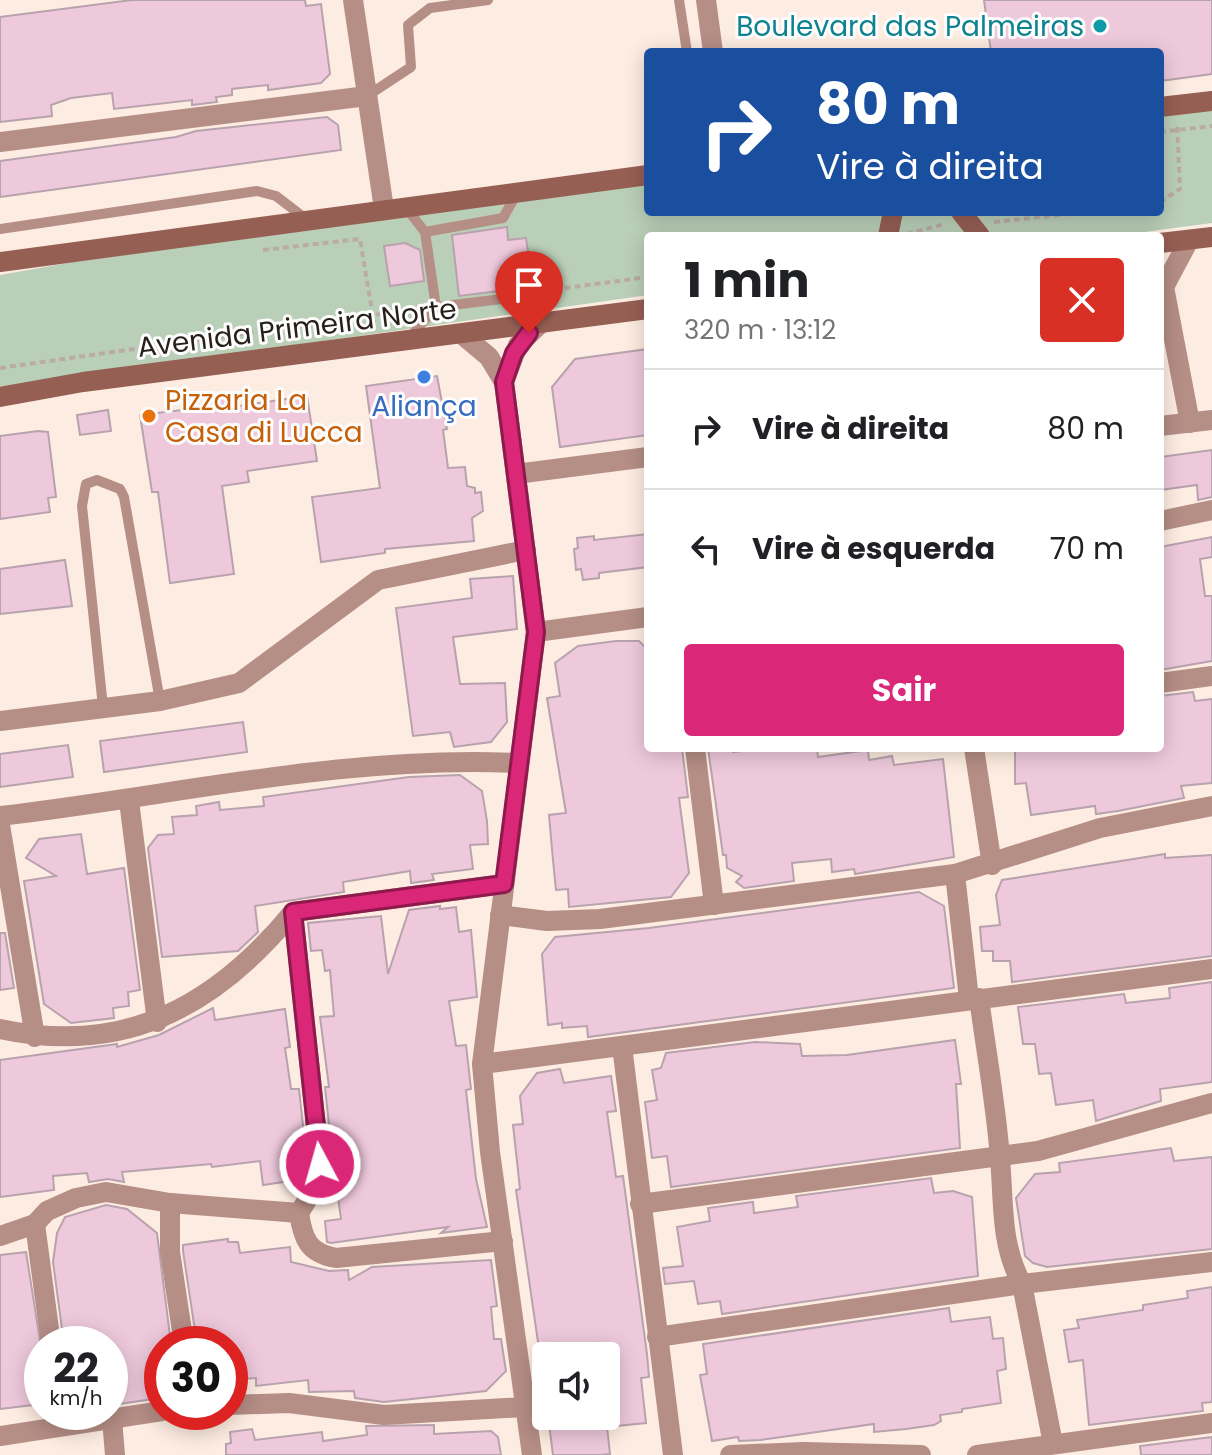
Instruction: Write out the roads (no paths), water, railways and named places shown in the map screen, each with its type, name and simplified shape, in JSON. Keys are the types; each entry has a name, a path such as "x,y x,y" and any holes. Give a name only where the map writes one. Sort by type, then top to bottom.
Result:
{"main road":[{"path":"1168,106 1212,101"},
{"path":"0,262 644,176"},
{"path":"964,216 977,232"},
{"path":"1164,243 1212,237"},
{"name":"Avenida Primeira Norte","path":"0,397 83,382 464,336 644,310"}],"street":[{"path":"353,0 367,96 394,207"},
{"path":"706,0 712,48"},
{"path":"0,142 367,96"},
{"path":"1164,282 1189,240"},
{"path":"1164,295 1190,423"},
{"path":"504,382 514,353 543,323"},
{"path":"464,336 489,357 504,382 536,632 517,763 482,1064 532,1455"},
{"path":"1164,426 1212,420"},
{"path":"516,474 644,458"},
{"path":"1164,520 1212,510"},
{"path":"0,721 160,701 239,683 378,580 526,550"},
{"path":"536,632 644,618"},
{"path":"1164,682 1212,676"},
{"path":"695,752 714,905"},
{"path":"975,752 992,865"},
{"path":"0,816 379,765 448,760 517,763"},
{"path":"129,801 157,1022"},
{"path":"500,915 547,921 600,919 955,874 992,865 1100,828 1212,806"},
{"path":"0,825 35,1037"},
{"path":"955,874 1000,1157 1003,1228 1009,1260 1022,1284 1053,1444"},
{"path":"0,1029 35,1037 97,1034 157,1022 230,979 262,950 293,912 504,884"},
{"path":"293,912 320,1164 313,1191 299,1213 302,1235 309,1247 319,1255 336,1258 503,1241"},
{"path":"482,1064 1212,969"},
{"path":"622,1046 673,1455"},
{"path":"640,1204 1038,1151 1212,1103"},
{"path":"0,1236 35,1224 47,1211 76,1198 106,1192 170,1203 299,1213"},
{"path":"170,1203 170,1252 181,1326"},
{"path":"35,1224 49,1326"},
{"path":"657,1337 1022,1284 1212,1262"},
{"path":"248,1404 289,1403 384,1415 525,1407"},
{"path":"977,1455 1053,1444 1093,1447 1212,1423"},
{"path":"0,1436 24,1430"},
{"path":"113,1430 115,1455"},
{"path":"730,1455 804,1452 921,1455"}],"lane":[{"path":"367,96 411,67 408,25 430,8 488,0"},
{"path":"679,0 686,48"},
{"path":"0,229 257,191 276,196 306,219"},
{"path":"425,232 503,218 518,192"},
{"path":"394,207 425,232 436,306"},
{"path":"407,341 436,306 518,297 543,323"},
{"path":"103,707 82,506 86,484 97,480 120,489 124,497 160,701"}],"place":[{"name":"Boulevard das Palmeiras","path":"1100,26"},
{"name":"Aliança","path":"424,377"},
{"name":"Pizzaria La Casa di Lucca","path":"149,416"}]}
